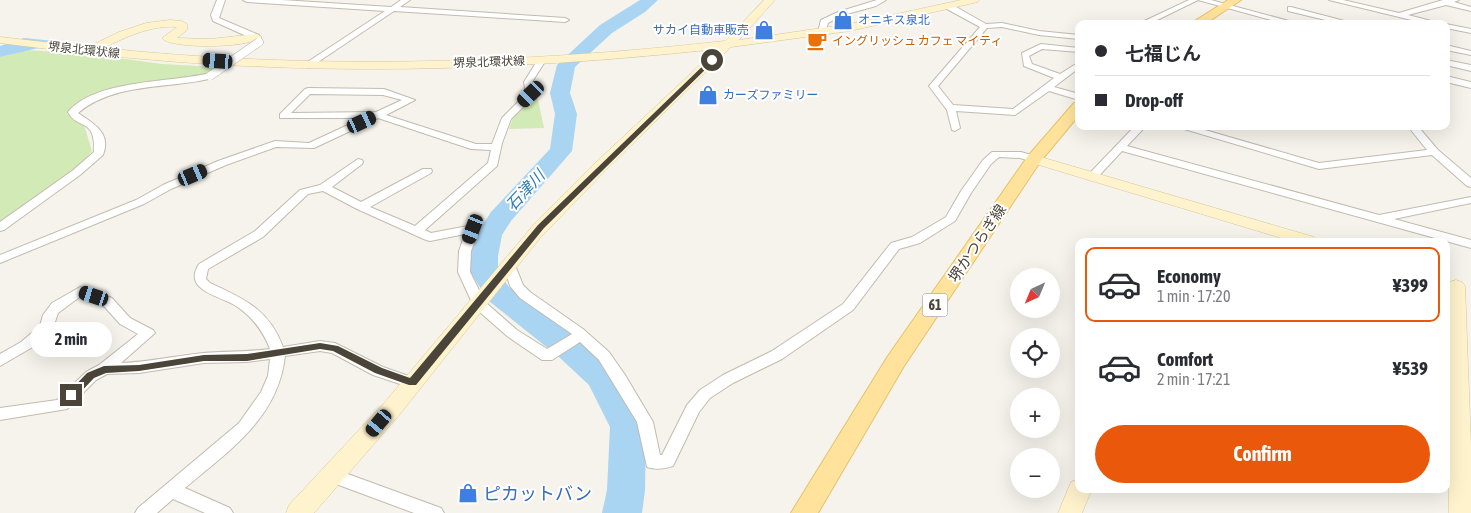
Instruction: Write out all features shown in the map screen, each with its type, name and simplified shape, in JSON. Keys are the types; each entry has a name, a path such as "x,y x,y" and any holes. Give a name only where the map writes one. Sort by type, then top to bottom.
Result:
{"main road":[{"path":"1203,20 1232,3"},
{"name":"堺かつらぎ線","path":"804,513 896,361 1034,159 1075,111"}],"street":[{"path":"221,0 215,15 216,19 257,39"},
{"path":"247,0 565,20"},
{"path":"309,65 406,0"},
{"path":"298,513 334,476 509,268 541,226 730,44 770,0"},
{"path":"822,32 824,22 844,12 873,5 882,0"},
{"name":"堺泉北環状線","path":"0,40 83,50 218,61 309,65 383,66 542,60 730,44 822,32 883,21 974,0"},
{"path":"1151,20 1195,0"},
{"path":"1202,0 1232,3 1272,20"},
{"path":"1275,20 1300,0"},
{"path":"1333,0 1421,20"},
{"path":"1436,0 1471,9"},
{"path":"1400,15 1455,0"},
{"path":"948,6 985,26 1002,25 1039,33 1075,37"},
{"path":"1291,9 1336,20"},
{"path":"83,50 135,30 169,22 182,24 183,28 168,38 175,42 219,42 257,39"},
{"path":"955,128 956,118 933,86 985,26"},
{"path":"1450,27 1471,31"},
{"path":"0,227 76,173 98,153 99,146 94,128 89,120 75,116 73,112 77,107 86,101 121,90 196,80 210,76 257,39"},
{"path":"1062,78 1028,66 1025,55 1041,46 1075,50"},
{"path":"1450,48 1471,53"},
{"path":"417,231 493,164 496,147 507,118 531,94 528,82 542,60"},
{"path":"1450,63 1471,68"},
{"path":"950,108 1015,112 1075,67"},
{"path":"1450,80 1471,85"},
{"path":"1048,88 1075,96"},
{"path":"0,259 140,202 193,175 259,149 275,144 310,146 378,115 410,100 384,92 308,91 282,116 378,115 474,147 496,147"},
{"path":"1092,177 1138,130"},
{"path":"1193,130 1319,166 1434,152"},
{"path":"1418,130 1434,152 1471,184"},
{"path":"1122,148 1449,238"},
{"path":"509,268 517,286 525,295 581,335 604,356 645,422 653,462 667,461 693,409 705,394 728,379 777,355 848,307 894,246 916,240 951,219 965,193 987,162 996,154 1021,155 1298,238"},
{"path":"144,513 245,427 268,394 275,376 278,352 272,336 259,317 242,303 206,286 200,280 200,273 209,262 246,244 259,234 304,192 324,187 358,162"},
{"path":"360,207 427,171"},
{"path":"324,187 360,207 430,237 473,229 465,251 464,272 480,303 512,333 547,356 581,335"},
{"path":"1380,219 1471,200"},
{"path":"1450,238 1471,244"},
{"path":"1458,286 1461,513"},
{"path":"0,360 26,345 47,328 46,319 51,311 66,299 80,292 107,301 125,321 148,333 104,369 91,376 61,405 0,414"},
{"path":"104,369 139,368 204,358 247,358 320,346 335,348 378,370 412,383"},
{"path":"334,476 435,513"},
{"path":"172,490 224,513"},
{"path":"1070,513 1078,493"}],"green space":[{"path":"28,50 88,54 162,64 216,67 203,75 93,97 75,105 67,113 72,119 84,125 92,151 78,167 0,222 0,57"},
{"path":"537,95 544,128 509,129 513,118"}],"water":[{"path":"24,38 64,42 0,57 0,46"}],"waterway":[{"name":"石津川","path":"622,513 626,490 628,427 602,378 570,349 499,294 484,272 484,256 489,235 500,217 561,151 566,114 560,93 566,65 606,29 650,0"}],"place":[{"name":"オニキス泉北","path":"843,20"},
{"name":"サカイ自動車販売","path":"764,30"},
{"name":"イングリッシュ カフェ マイティ","path":"817,41"},
{"name":"カーズファミリー","path":"708,95"},
{"name":"ピカットバン","path":"468,493"}],"route":[{"path":"71,395 91,376 104,369 139,368 204,358 247,358 320,346 335,348 378,370 412,383 482,301 541,226 712,60"}]}
